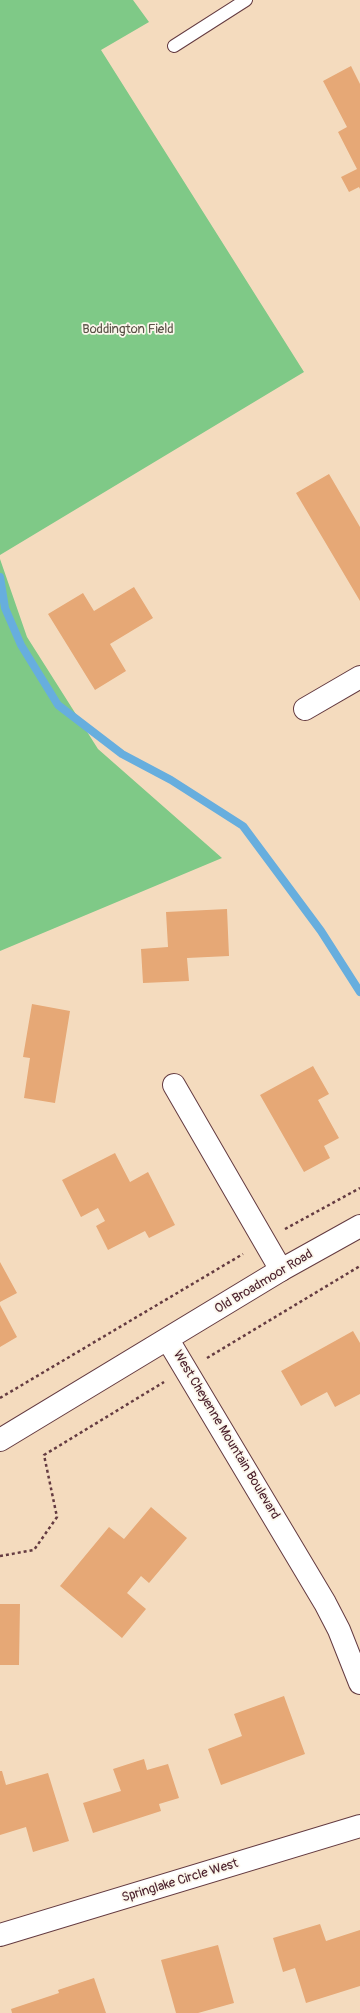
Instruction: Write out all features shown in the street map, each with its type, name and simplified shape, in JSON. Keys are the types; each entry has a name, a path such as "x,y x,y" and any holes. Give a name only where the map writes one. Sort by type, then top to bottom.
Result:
{"street":[{"path":"305,710 360,677"},
{"path":"174,1085 281,1270"},
{"name":"Old Broadmoor Road","path":"168,1340 281,1270 360,1226"},
{"name":"West Cheyenne Mountain Boulevard","path":"0,1440 168,1340 325,1603 339,1630 360,1683"},
{"name":"Springlake Circle West","path":"0,1935 360,1826"}],"lane":[{"path":"174,46 246,0"}],"path":[{"path":"0,1398 264,1241 360,1188"},
{"path":"0,1556 34,1550 57,1517 44,1455 360,1266"}],"green space":[{"name":"Boddington Field","path":"0,0 133,0 149,22 101,50 304,372 0,555"},
{"path":"0,559 27,637 98,749 222,858 0,951"}],"building":[{"path":"351,66 360,84 360,189 359,187 349,192 341,177 357,169 338,132 347,127 323,81"},
{"path":"329,474 360,527 360,601 296,493"},
{"path":"134,587 153,618 110,644 126,671 95,690 48,614 83,593 94,611"},
{"path":"227,909 229,956 187,958 189,981 143,983 141,949 168,947 166,912"},
{"path":"32,1004 70,1011 55,1103 24,1098 30,1058 23,1057"},
{"path":"313,1066 329,1094 318,1100 339,1138 324,1146 330,1158 304,1172 260,1095"},
{"path":"115,1153 130,1182 148,1172 175,1225 149,1238 145,1231 108,1250 96,1226 105,1221 98,1208 81,1217 62,1180"},
{"path":"0,1262 17,1293 0,1302"},
{"path":"0,1305 17,1337 0,1347"},
{"path":"353,1331 360,1343 360,1394 335,1407 327,1392 301,1406 281,1371"},
{"path":"151,1507 187,1538 149,1583 141,1576 127,1593 146,1609 122,1638 60,1586 109,1527 124,1539"},
{"path":"0,1604 20,1604 19,1665 0,1665"},
{"path":"284,1696 305,1754 221,1785 208,1749 242,1736 234,1714"},
{"path":"144,1759 147,1770 168,1764 179,1798 159,1804 161,1811 93,1833 83,1803 121,1791 113,1769"},
{"path":"0,1771 2,1771 6,1785 48,1773 69,1841 33,1852 26,1827 0,1835"},
{"path":"320,1924 326,1941 360,1930 360,1986 306,2003 295,1968 283,1972 273,1938"},
{"path":"218,1945 234,2003 198,2013 176,2013 161,1960"},
{"path":"94,1978 106,2013 12,2013 11,2009 59,1993 58,1990"}],"waterway":[{"path":"0,577 5,608 21,645 58,705 122,754 171,780 243,826 321,931 360,992"}]}
